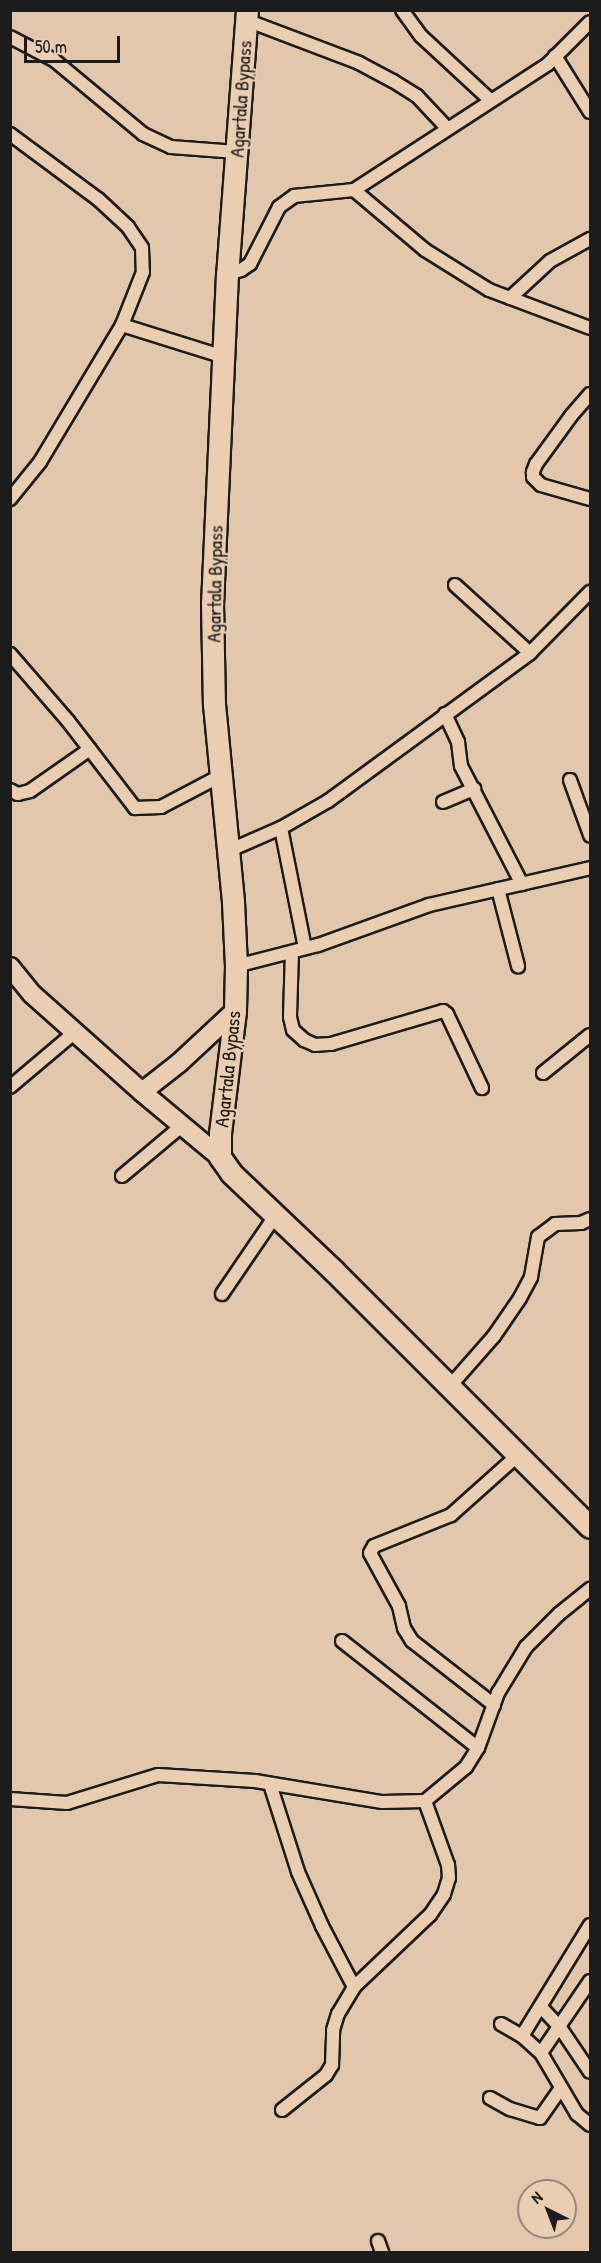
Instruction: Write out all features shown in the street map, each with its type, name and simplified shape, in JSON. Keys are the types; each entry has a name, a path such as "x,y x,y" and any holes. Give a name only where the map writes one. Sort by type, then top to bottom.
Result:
{"highway":[{"name":"Agartala Bypass","path":"220,1157 220,1133 235,1011 236,966 214,704 212,603 227,274 246,15"},
{"path":"220,1157 231,1173 591,1527"}],"main road":[{"path":"10,967 32,994 142,1092 220,1157"},
{"path":"142,1092 179,1063 235,1011"}],"street":[{"path":"402,10 421,36 490,100"},
{"path":"246,15 359,63 393,81 417,96 447,128"},
{"path":"227,274 242,270 250,264 279,207 294,196 354,190 555,56 589,26"},
{"path":"10,37 54,60 143,134 171,147 237,152"},
{"path":"555,56 591,112"},
{"path":"10,134 98,200 128,227 142,248 143,272 122,325 40,462 10,499"},
{"path":"354,190 425,250 489,290 591,328"},
{"path":"510,298 550,261 591,239"},
{"path":"122,325 224,357"},
{"path":"591,394 571,416 536,464 533,477 541,485 591,499"},
{"path":"455,585 530,653"},
{"path":"228,851 281,828 328,801 530,653 591,592"},
{"path":"10,654 90,749 135,808 161,807 220,776"},
{"path":"445,714 458,741 458,759 522,884"},
{"path":"10,790 18,795 30,791 90,749"},
{"path":"570,780 591,835"},
{"path":"443,802 474,789"},
{"path":"281,828 305,948"},
{"path":"236,966 305,948 429,905 591,868"},
{"path":"498,889 518,966"},
{"path":"292,952 290,1017 293,1030 304,1040 315,1045 331,1044 443,1011 447,1014 482,1088"},
{"path":"10,1087 75,1032"},
{"path":"543,1073 591,1035"},
{"path":"122,1176 183,1124"},
{"path":"222,1294 275,1215"},
{"path":"450,1386 494,1336 520,1298 533,1270 538,1237 555,1224 581,1223 591,1219"},
{"path":"494,1705 412,1641 404,1628 399,1606 370,1553 374,1546 451,1515 518,1455"},
{"path":"10,1799 67,1803 138,1779 158,1775 209,1776 372,1801 409,1803 425,1801 466,1767 478,1748 498,1693 526,1647 559,1614 591,1589"},
{"path":"342,1641 478,1748"},
{"path":"270,1784 298,1872 322,1926 354,1986"},
{"path":"282,2110 326,2075 332,2065 333,2030 338,2014 354,1986 430,1915 444,1894 449,1878 448,1865 425,1801"},
{"path":"522,2036 591,1925"},
{"path":"541,2053 591,1981"},
{"path":"541,2007 559,2026 591,2072"},
{"path":"501,2024 522,2036 541,2053 577,2114 591,2125"},
{"path":"490,2098 510,2109 540,2118 561,2088"}]}
